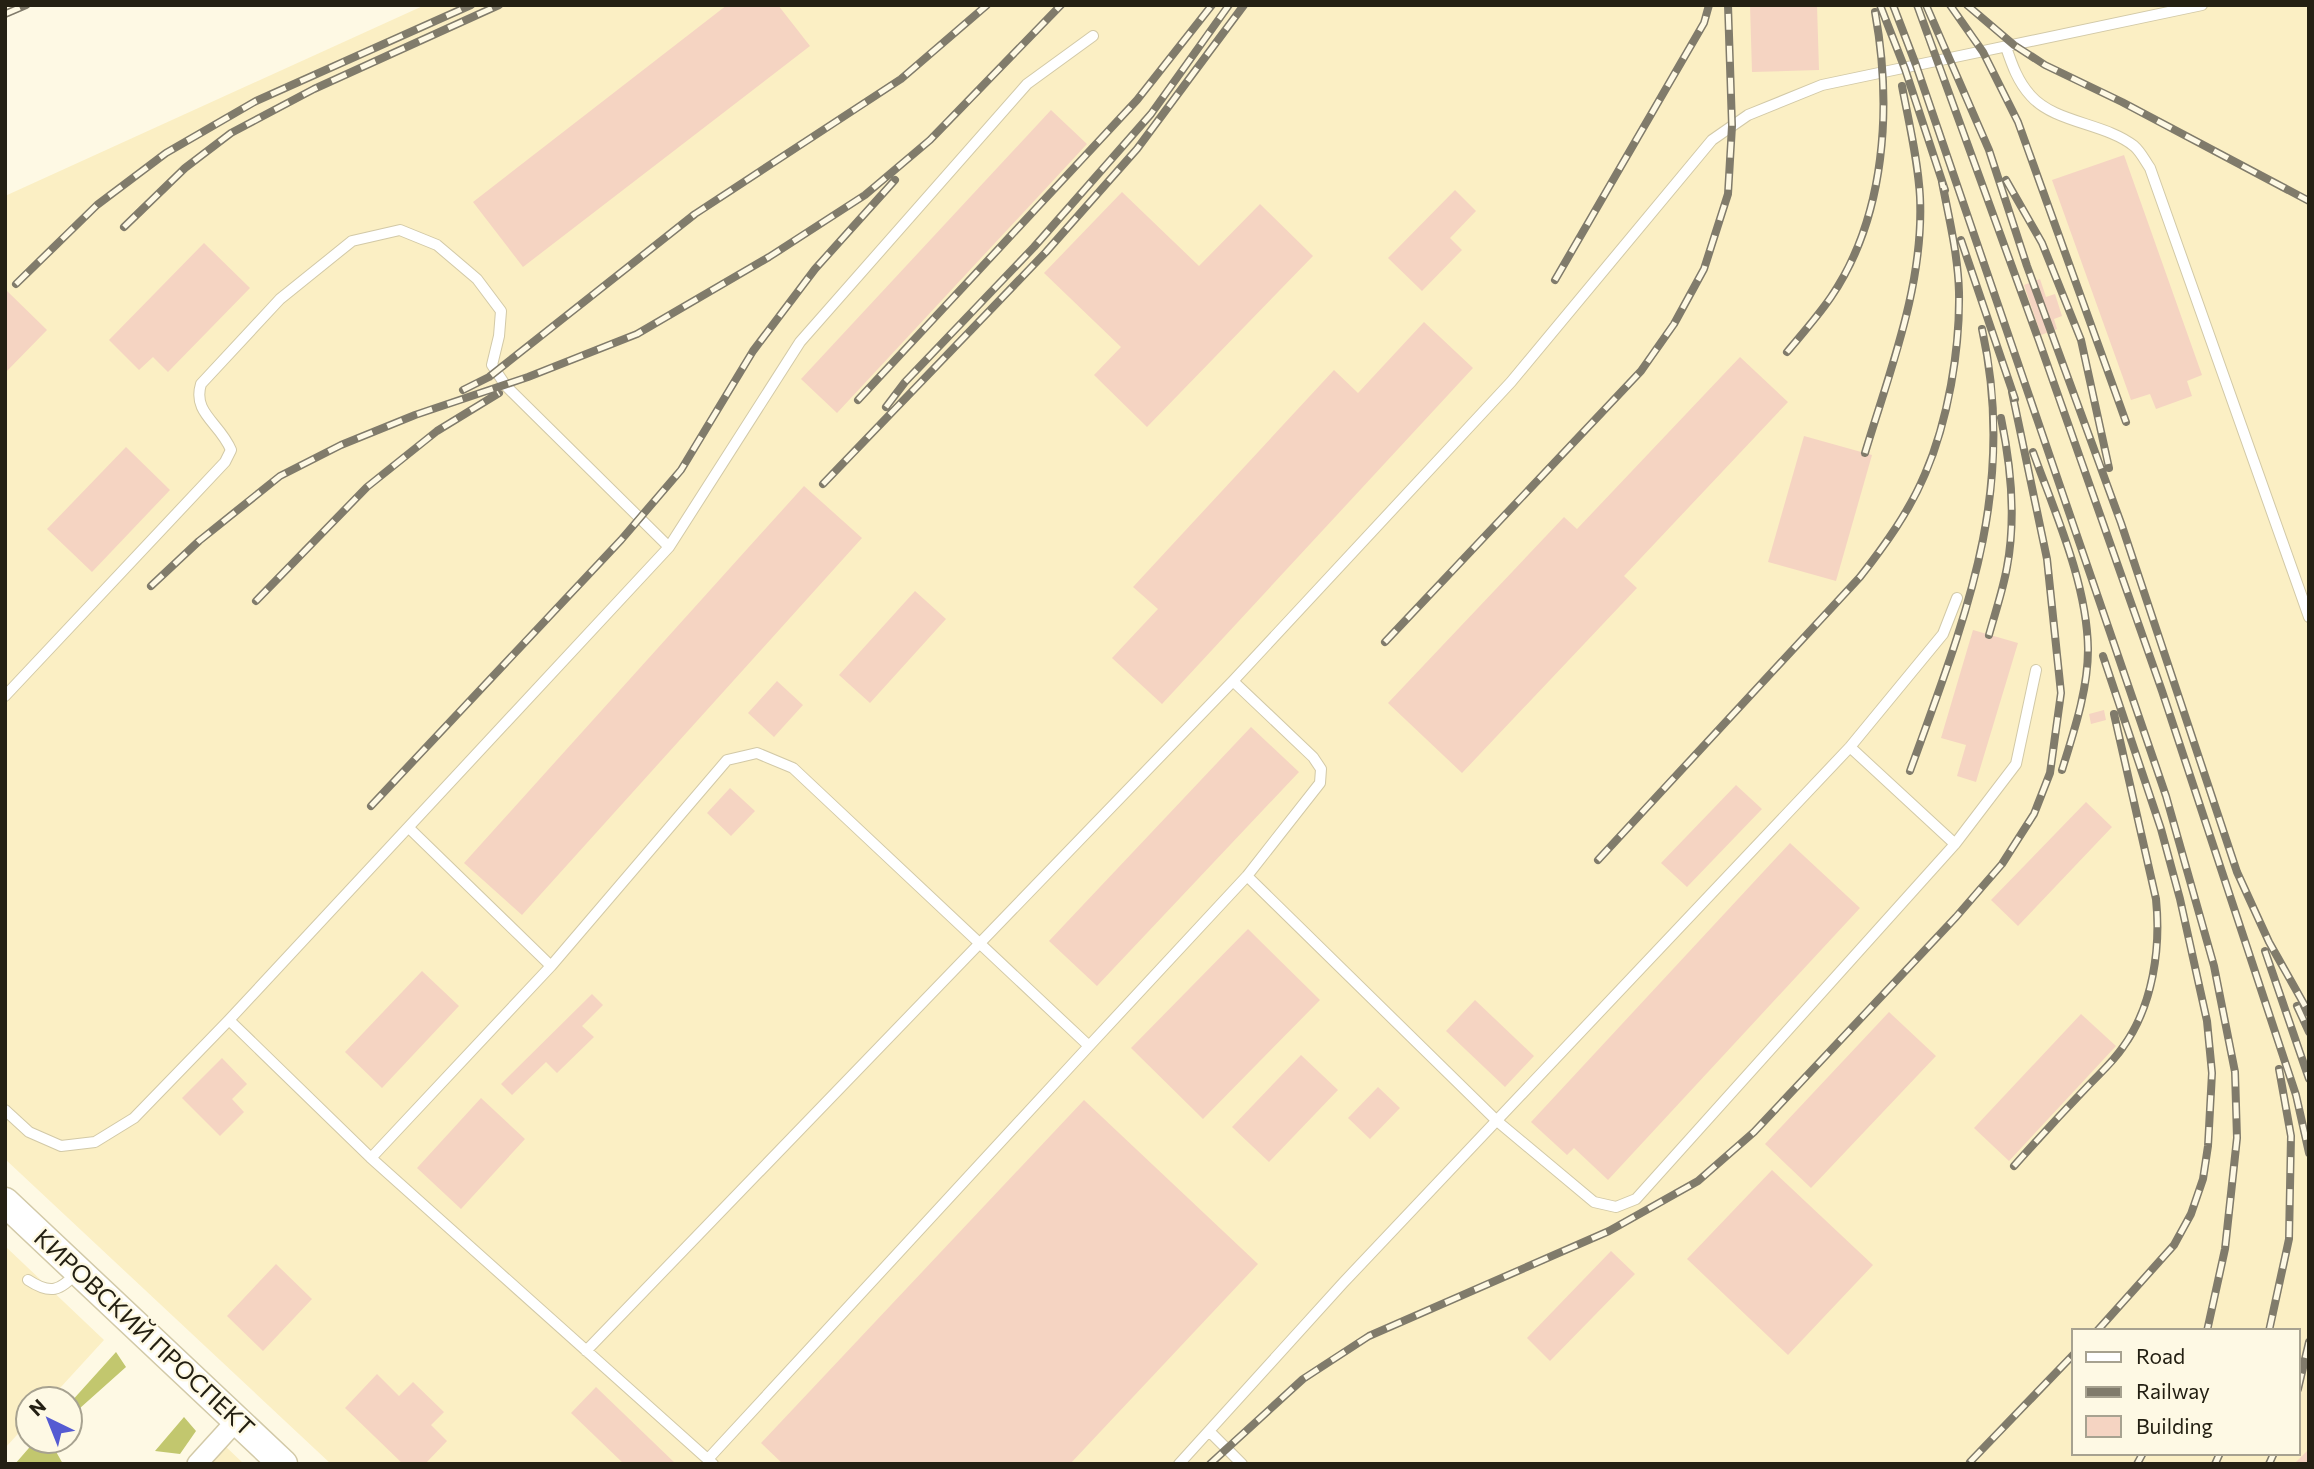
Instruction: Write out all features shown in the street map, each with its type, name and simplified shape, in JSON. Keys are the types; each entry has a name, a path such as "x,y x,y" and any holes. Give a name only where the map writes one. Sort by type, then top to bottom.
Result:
{"main road":[{"name":"КИРОВСКИЙ ПРОСПЕКТ","path":"5,1202 283,1464"}],"street":[{"path":"197,1464 237,1420"}],"lane":[{"path":"586,1351 1233,681 1511,382 1712,140 1748,115 1822,85 2202,5"},
{"path":"5,1110 29,1132 61,1146 95,1142 134,1118 229,1020 670,547 800,342 1027,84 1093,36"},
{"path":"2006,47 2017,76 2032,97 2055,112 2114,134 2136,148 2150,168 2309,617"},
{"path":"5,696 225,462 231,450 225,437 202,409 197,397 201,384 280,299 352,241 400,230 437,245 477,279 501,311 499,336 492,365 506,386 670,547"},
{"path":"1180,1464 1343,1283 1850,747 1943,634 1957,597"},
{"path":"1247,876 1497,1121 1594,1202 1616,1207 1636,1199 1955,844 2016,764 2036,670"},
{"path":"229,1020 371,1158 710,1461 1247,876 1320,783 1321,769 1313,757 1233,681"},
{"path":"1850,747 1955,844"},
{"path":"371,1158 551,966 727,760 757,753 793,768 1089,1046"},
{"path":"409,828 551,966"},
{"path":"28,1280 38,1287 51,1290 63,1287 79,1271"},
{"path":"1209,1431 1242,1464"}],"shaded area":[{"path":"425,5 2309,5 2309,1464 331,1464 5,1159 5,196"},
{"path":"5,1246 104,1340 63,1385 14,1385 14,1438 5,1448"},
{"path":"223,1444 244,1464 206,1464"}],"green space":[{"path":"116,1352 126,1367 84,1404 84,1387"},
{"path":"184,1417 196,1431 180,1454 155,1451"},
{"path":"23,1455 58,1455 63,1464 15,1464"}],"building":[{"path":"727,5 778,5 810,46 523,267 473,202"},
{"path":"1750,5 1817,5 1819,70 1752,72"},
{"path":"1051,110 1087,144 837,413 801,379"},
{"path":"2124,155 2202,375 2187,381 2192,396 2156,409 2150,394 2131,400 2052,180"},
{"path":"1455,190 1476,211 1450,238 1462,250 1422,291 1388,258"},
{"path":"1122,192 1199,266 1260,204 1313,256 1147,427 1094,375 1121,347 1044,273"},
{"path":"204,243 250,288 168,372 153,357 139,370 109,340"},
{"path":"2040,279 2046,297 2055,294 2062,316 2054,319 2057,329 2041,335 2024,285"},
{"path":"5,289 47,330 5,373"},
{"path":"1424,322 1473,368 1162,704 1112,658 1158,609 1133,587 1334,370 1358,393"},
{"path":"1740,357 1788,402 1624,576 1637,588 1462,773 1388,703 1564,517 1577,529"},
{"path":"1804,436 1872,455 1836,581 1768,562"},
{"path":"126,447 170,490 92,572 47,529"},
{"path":"804,486 862,538 522,915 464,863"},
{"path":"915,591 946,619 870,703 839,675"},
{"path":"1973,630 2018,643 1976,782 1957,776 1966,745 1941,738"},
{"path":"777,681 803,705 774,737 748,713"},
{"path":"2104,710 2106,720 2091,724 2089,714"},
{"path":"1251,727 1299,772 1097,986 1049,941"},
{"path":"1736,785 1762,809 1687,887 1661,863"},
{"path":"730,788 755,811 731,836 707,813"},
{"path":"2086,802 2112,827 2018,926 1991,900"},
{"path":"1790,843 1860,908 1608,1180 1574,1148 1567,1155 1531,1122"},
{"path":"1248,929 1320,1000 1203,1119 1131,1048"},
{"path":"422,971 459,1006 382,1088 345,1052"},
{"path":"592,994 603,1005 582,1026 594,1037 557,1073 546,1062 512,1095 501,1084"},
{"path":"1475,1000 1534,1056 1505,1087 1446,1031"},
{"path":"1889,1012 1936,1056 1811,1188 1765,1144"},
{"path":"2081,1014 2116,1046 2009,1161 1974,1128"},
{"path":"1301,1055 1338,1090 1269,1162 1232,1127"},
{"path":"222,1058 247,1084 232,1099 244,1112 220,1136 182,1098"},
{"path":"1378,1087 1400,1108 1370,1139 1348,1118"},
{"path":"481,1098 525,1139 461,1209 417,1168"},
{"path":"1084,1100 1258,1264 1070,1464 783,1464 761,1443"},
{"path":"1772,1170 1873,1265 1788,1355 1687,1259"},
{"path":"1611,1251 1635,1274 1550,1361 1527,1338"},
{"path":"276,1264 312,1299 263,1351 227,1316"},
{"path":"377,1374 399,1396 413,1382 444,1412 431,1425 447,1441 425,1464 403,1464 345,1408"},
{"path":"596,1387 676,1464 624,1464 571,1413"},
{"path":"2309,1449 2309,1464 2294,1464"}],"railway":[{"path":"5,14 26,5"},
{"path":"16,284 97,205 166,153 256,101 471,5"},
{"path":"124,227 185,168 231,133 314,89 499,5"},
{"path":"463,390 489,377 695,214 901,79 987,5"},
{"path":"151,586 199,541 280,476 341,445 415,415 528,377 637,334 769,257 865,195 930,140 1061,5"},
{"path":"858,400 1137,100 1212,5"},
{"path":"886,407 905,382 1034,247 1151,114 1229,5"},
{"path":"823,484 1046,252 1137,149 1244,5"},
{"path":"1555,280 1704,23 1709,5"},
{"path":"1385,642 1641,371 1674,324 1704,269 1728,194 1732,126 1728,5"},
{"path":"1880,5 1905,69 1945,190"},
{"path":"1893,5 1916,65 2166,796 2214,966 2235,1072 2237,1138 2225,1249 2207,1329"},
{"path":"1917,5 2162,691 2296,1095 2309,1153"},
{"path":"1926,5 1989,150 2027,266 2121,523 2237,872 2269,942 2309,1013"},
{"path":"1950,5 1983,52 2018,122 2126,422"},
{"path":"1967,5 2014,45 2045,65 2122,102 2309,201"},
{"path":"1787,352 1831,297 1849,265 1874,196 1883,122 1883,85 1875,12"},
{"path":"1865,453 1903,327 1917,262 1920,230 1919,183 1902,86"},
{"path":"371,806 621,540 681,470 753,351 815,269 895,180"},
{"path":"2006,180 2042,243 2081,340 2109,468"},
{"path":"1598,860 1860,577 1912,502 1940,431 1955,361 1959,314 1957,264 1942,182"},
{"path":"1961,240 2015,399"},
{"path":"1910,771 1966,608 1980,555 1989,501 1994,446 1991,389 1982,329"},
{"path":"1210,1464 1303,1379 1369,1336 1609,1231 1698,1181 1754,1132 1956,917 2002,864 2034,814 2050,773 2061,693 2047,559 2012,392"},
{"path":"256,601 367,487 437,431 499,393"},
{"path":"1989,635 2010,549 2010,474 2001,418"},
{"path":"2033,452 2076,574 2086,624 2086,680 2062,770"},
{"path":"2099,1329 2174,1245 2191,1214 2203,1179 2208,1146 2212,1073 2207,1021 2180,899 2161,829 2103,656"},
{"path":"2014,1166 2119,1052 2142,1013 2153,976 2157,937 2156,899 2114,714"},
{"path":"2265,951 2309,1079"},
{"path":"2297,1006 2309,1032"},
{"path":"2269,1329 2289,1239 2291,1136 2279,1069"},
{"path":"2300,1380 2309,1342"},
{"path":"1970,1462 2072,1356"},
{"path":"2137,1464 2142,1455"},
{"path":"2215,1464 2219,1455"},
{"path":"2269,1464 2273,1455"}]}
